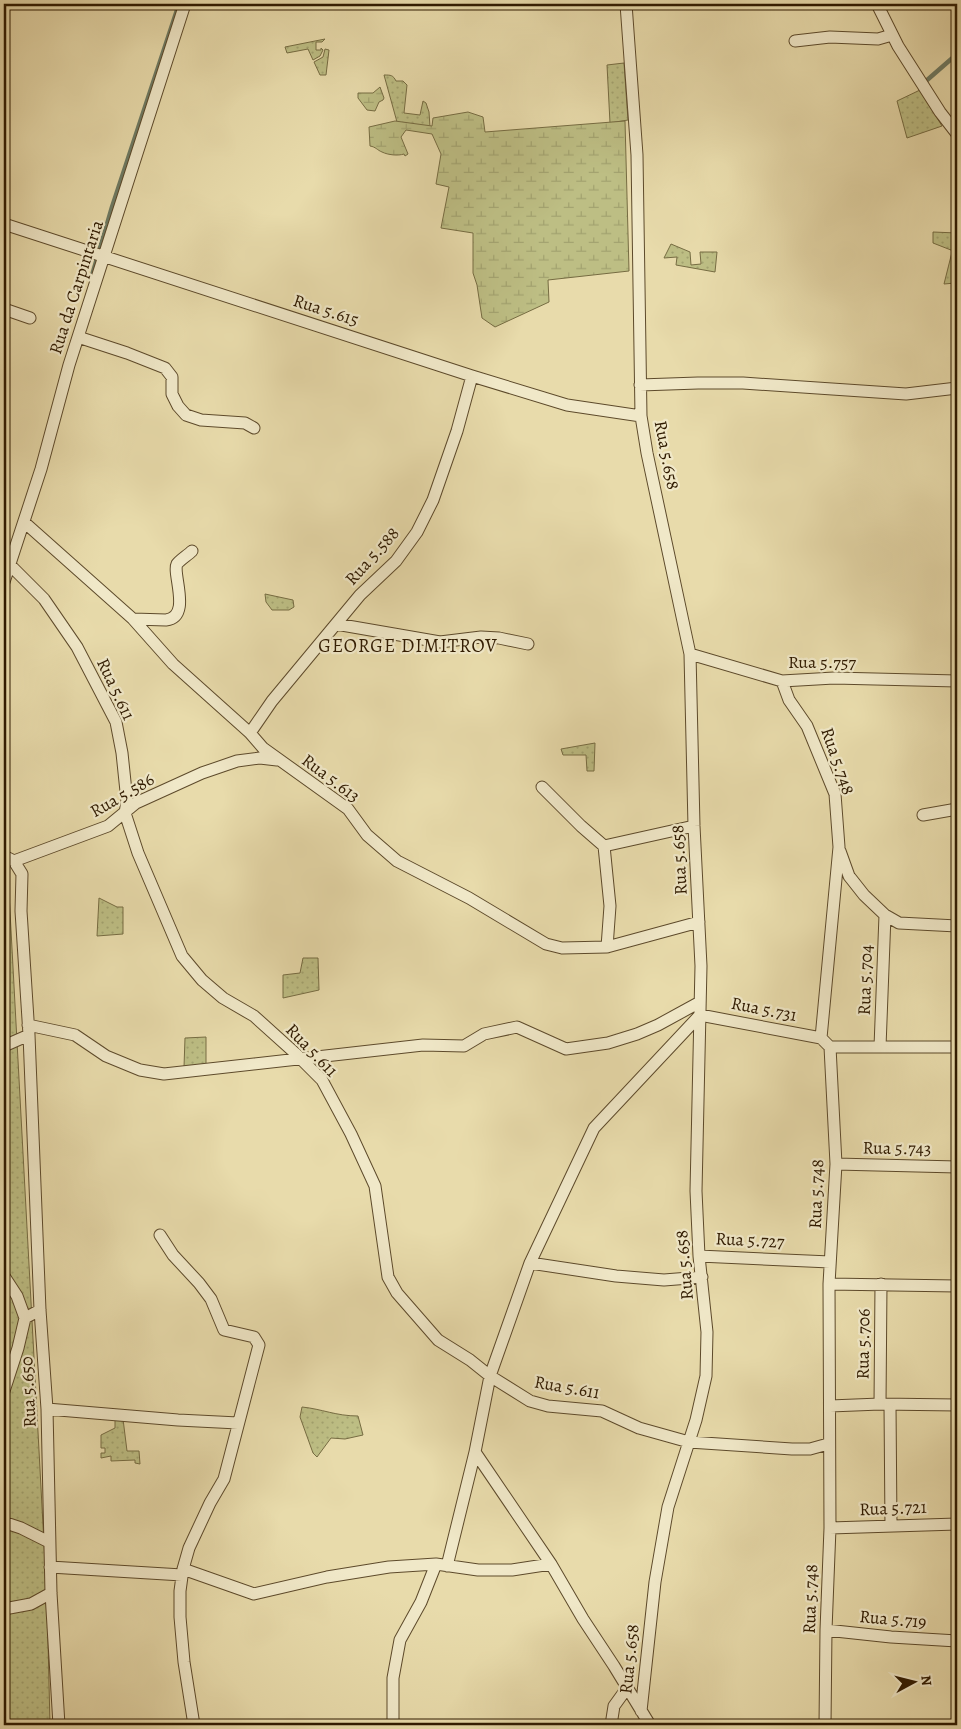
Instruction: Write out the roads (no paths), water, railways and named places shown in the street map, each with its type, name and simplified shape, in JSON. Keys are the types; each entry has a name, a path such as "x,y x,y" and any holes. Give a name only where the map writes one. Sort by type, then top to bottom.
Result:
{"street":[{"name":"Rua da Carpintaria","path":"4,582 41,470 78,337 185,4"},
{"name":"Rua 5.658","path":"626,4 637,155 641,416 647,453 690,654 694,826 701,966 696,1191 699,1256 707,1332 706,1376 696,1420 668,1507 663,1535 653,1598 641,1711"},
{"path":"877,4 892,35 922,85 957,134"},
{"path":"795,41 830,37 878,39 892,35"},
{"name":"Rua 5.615","path":"4,224 472,376 568,405 641,416"},
{"path":"4,309 30,318"},
{"path":"78,337 165,368 172,377 172,394 178,406 186,414 201,420 245,423 254,428"},
{"name":"Rua 5.588","path":"250,733 272,701 360,595 396,561 417,532 433,500 457,431 472,376"},
{"path":"640,385 698,382 743,383 906,394 957,388"},
{"name":"Rua 5.613","path":"24,522 132,619 173,664 250,733 263,748 277,760 348,809 367,835 397,861 469,898 546,944 562,948 607,947 699,922"},
{"path":"132,619 172,620 176,615 180,590 176,571 177,565 192,551"},
{"name":"Rua 5.611","path":"10,565 44,599 77,648 116,722 122,753 127,801 126,813 138,853 182,956 202,980 223,998 254,1016 322,1080 351,1134 375,1186 388,1277 397,1294 438,1340 530,1401 548,1406 602,1411 639,1428 688,1442 792,1449 810,1449 828,1444"},
{"path":"336,624 440,642 481,637 499,638 528,644"},
{"name":"Rua 5.757","path":"690,654 782,681 834,678 957,681"},
{"name":"Rua 5.748","path":"782,681 788,700 808,726 834,794 838,847 821,1038"},
{"name":"Rua 5.586","path":"9,858 108,826 136,803 202,773 237,761 260,758 277,760"},
{"path":"542,787 580,826 604,846 610,906 607,947"},
{"path":"923,815 957,809"},
{"path":"604,846 694,826"},
{"path":"838,847 849,876 864,895 885,915 900,923 957,926"},
{"name":"Rua 5.650","path":"9,858 22,874 21,911 29,1030 40,1310 47,1409 49,1542 59,1725"},
{"name":"Rua 5.704","path":"880,1047 885,915"},
{"path":"4,1046 29,1030 75,1035 106,1056 140,1070 164,1074 423,1045 464,1046 484,1034 517,1028 566,1049 608,1043 637,1034 700,1002"},
{"path":"393,1725 393,1678 400,1640 442,1565 475,1452 490,1376 530,1263 594,1128 700,1015"},
{"name":"Rua 5.731","path":"700,1015 821,1038"},
{"path":"821,1038 830,1047 957,1047"},
{"name":"Rua 5.748","path":"825,1725 830,1528 828,1444 830,1406 829,1284 836,1164 830,1047"},
{"name":"Rua 5.743","path":"836,1164 957,1167"},
{"path":"160,1235 173,1255 211,1299 224,1330 254,1337 258,1340 259,1345 224,1479 210,1503 189,1548 182,1572 180,1617 184,1662 194,1725"},
{"name":"Rua 5.727","path":"699,1256 830,1262"},
{"path":"530,1263 635,1278 664,1280 702,1277"},
{"path":"4,1276 17,1296 25,1318 18,1348 4,1391"},
{"path":"829,1284 957,1286"},
{"name":"Rua 5.706","path":"881,1284 891,1526"},
{"path":"25,1318 40,1310"},
{"path":"830,1406 957,1405"},
{"path":"47,1409 238,1423"},
{"path":"475,1452 551,1564 583,1619 650,1725"},
{"path":"4,1522 49,1542"},
{"name":"Rua 5.721","path":"830,1528 957,1524"},
{"path":"50,1567 182,1572 254,1594 345,1574 389,1567 442,1565 478,1570 512,1570 551,1564"},
{"path":"4,1609 31,1604 51,1593"},
{"name":"Rua 5.719","path":"826,1630 891,1637 957,1641"},
{"name":"Rua 5.658","path":"611,1725 614,1706 627,1688"}],"waterway":[{"path":"91,279 112,207 179,4"},
{"path":"926,81 957,54"}],"district":[{"name":"GEORGE DIMITROV","path":"408,645"}]}
